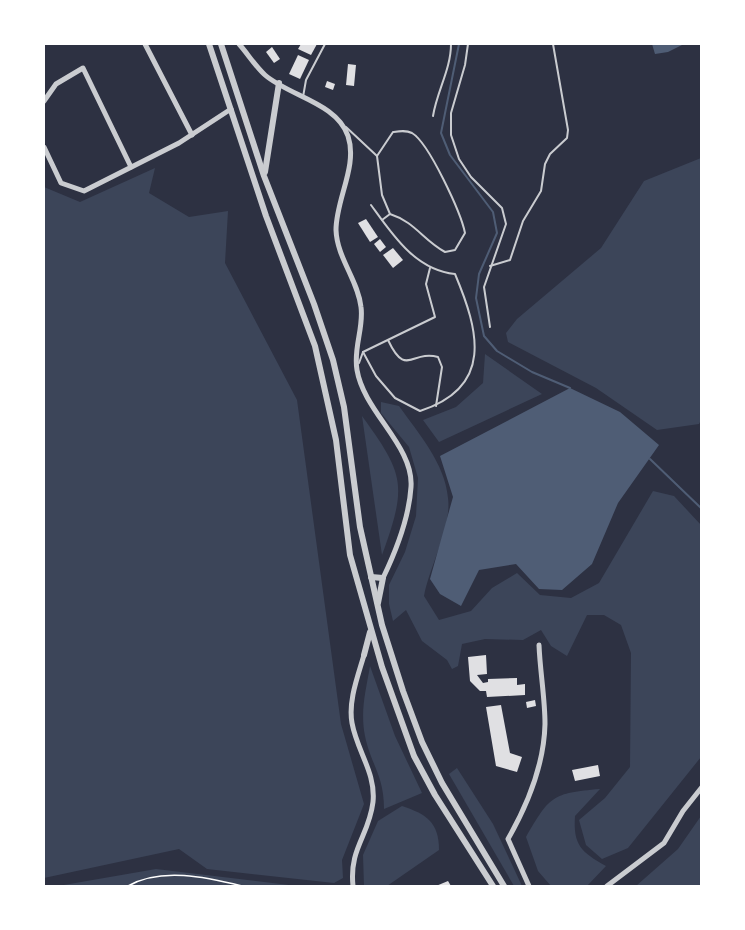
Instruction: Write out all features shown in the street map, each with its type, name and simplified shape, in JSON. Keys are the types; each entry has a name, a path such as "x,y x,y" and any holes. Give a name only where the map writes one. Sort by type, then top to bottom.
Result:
{"street":[{"path":"145,44 192,135"},
{"path":"209,44 266,216 315,346 334,430 350,555 377,651 414,756 435,795 493,886"},
{"path":"221,44 264,176 333,360 344,407 360,527 377,605 403,691 422,742 442,783 504,886"},
{"path":"239,44 266,75 342,123 348,136 350,150 336,227 338,245 361,307 355,352 356,368 360,387 368,402 405,459 412,486 401,534 383,578 377,605"},
{"path":"44,101 56,84 83,68 131,167"},
{"path":"264,176 279,83"},
{"path":"44,147 61,183 84,191 192,135 231,109"},
{"path":"371,577 383,578"},
{"path":"353,886 352,859 371,814 374,787 351,721 353,696 370,630"},
{"path":"529,886 508,839 534,787 539,767 545,724 539,645"},
{"path":"364,655 377,651"},
{"path":"607,886 664,843 683,810 702,787"}],"lane":[{"path":"303,97 306,80 325,44"},
{"path":"433,116 437,93 451,56 451,44"},
{"path":"468,44 465,64 451,113 451,135 459,159 471,177 502,208 506,224 484,287 490,327"},
{"path":"490,266 510,260 523,222 541,191 545,164 550,154 567,138 568,130 553,44"},
{"path":"342,123 378,156"},
{"path":"402,131 413,134 423,145 454,201 465,233 454,250 445,252 436,247 411,223 390,214 381,187 378,156 393,132 402,131"},
{"path":"363,352 376,376 395,398 420,411 436,406 459,390 472,369 477,348 470,312 455,274 440,273 430,268 400,245 370,205"},
{"path":"382,220 390,214"},
{"path":"356,368 363,352 435,317 426,284 430,268"},
{"path":"388,340 395,356 402,361 413,362 431,356 438,357 442,367 436,406"}],"path":[{"path":"128,886 143,878 173,874 242,886"}],"shaded area":[{"path":"652,44 684,44 668,52 655,54"},
{"path":"701,158 701,420 699,424 657,430 596,388 508,342 506,333 517,319 601,248 644,181"},
{"path":"155,168 149,193 189,217 228,211 225,263 297,400 341,724 364,804 342,860 343,878 334,883 207,869 179,849 44,878 44,187 80,202"},
{"path":"485,354 542,394 439,442 423,420 456,407 483,383"},
{"path":"570,388 620,412 659,445 618,503 592,564 562,590 539,589 516,564 479,570 461,606 440,594 430,579 453,497 440,456"},
{"path":"381,402 399,406 430,449 446,485 447,521 424,596 439,620 471,611 492,588 517,573 540,595 571,598 599,583 653,491 674,496 701,525 701,757 628,848 602,859 586,845 579,820 605,798 630,767 631,653 621,625 604,615 587,615 567,656 551,646 541,630 523,640 485,639 462,644 458,666 452,669 447,660 422,641 406,610 393,621 389,604 389,585 405,552 416,516 418,478 409,447 381,413"},
{"path":"362,416 387,453 398,482 395,512 382,555"},
{"path":"370,666 395,736 422,793 384,809 382,787 365,736 363,718"},
{"path":"457,768 493,824 522,886 514,886 449,774"},
{"path":"600,789 575,816 575,834 580,847 606,866 587,886 551,886 538,871 526,837 541,813 554,799 572,792"},
{"path":"402,806 430,820 437,832 439,850 387,886 364,886 363,855 378,821"},
{"path":"701,816 701,886 636,886 678,849"},
{"path":"156,869 297,886 58,886"}],"building":[{"path":"301,44 317,44 311,55 298,49"},
{"path":"272,47 280,59 274,63 266,52"},
{"path":"298,55 309,60 300,79 289,74"},
{"path":"348,64 356,65 354,86 346,85"},
{"path":"327,81 335,84 333,90 325,87"},
{"path":"366,219 378,237 370,242 358,223"},
{"path":"380,239 386,247 380,252 374,244"},
{"path":"393,248 403,260 393,268 383,255"},
{"path":"486,655 487,674 477,675 483,683 488,682 488,679 517,678 517,685 525,684 525,695 487,697 486,691 480,691 470,681 468,657"},
{"path":"535,700 536,706 527,708 526,702"},
{"path":"501,705 510,753 522,757 517,772 496,766 486,707"},
{"path":"598,765 600,776 575,781 572,770"},
{"path":"448,881 451,886 436,886"}],"waterway":[{"path":"459,44 441,133 450,155 493,212 497,233 479,274 476,298 484,336 497,351 532,372 570,388"},
{"path":"650,459 702,509"}]}
